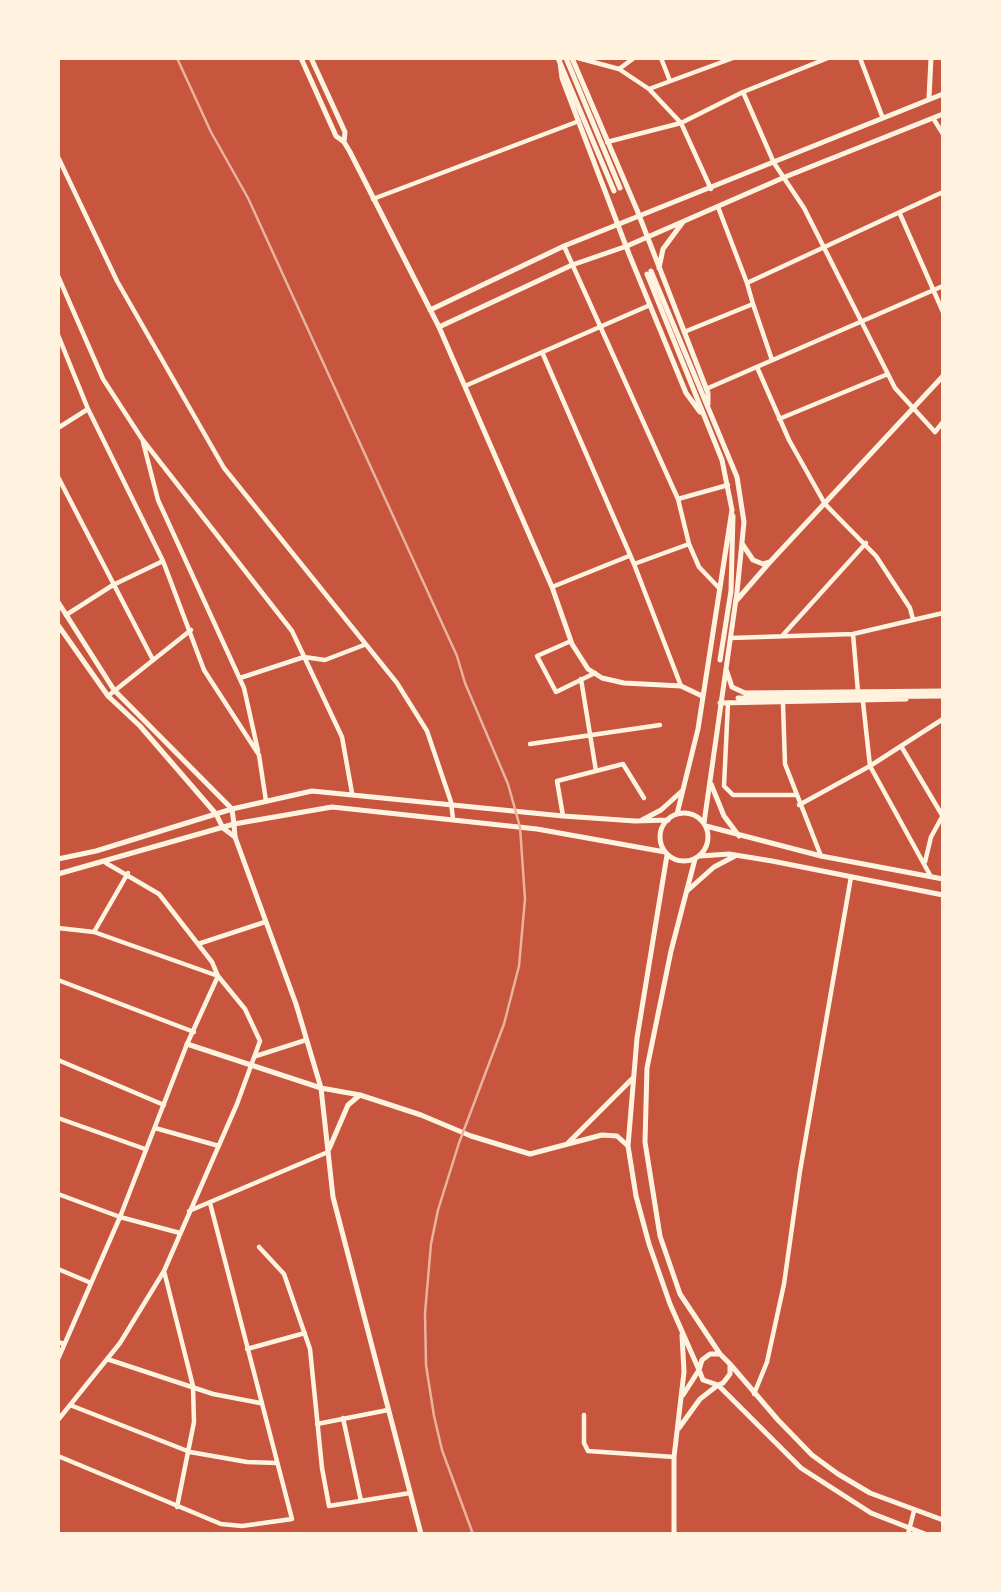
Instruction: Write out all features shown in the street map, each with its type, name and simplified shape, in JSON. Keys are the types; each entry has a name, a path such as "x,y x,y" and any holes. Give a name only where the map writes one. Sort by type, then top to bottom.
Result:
{"main road":[{"path":"301,58 336,136 344,142 439,327 552,587 571,641 588,669 624,683 681,686 702,696"},
{"path":"311,58 345,132 344,142"},
{"path":"559,60 617,190 566,58"},
{"path":"572,58 684,332 706,389 708,407"},
{"path":"929,98 931,58"},
{"path":"559,60 579,121 650,305 686,393 703,414"},
{"path":"430,310 564,246 711,190 882,116 943,94"},
{"path":"439,327 572,265 647,238 785,177 943,114"},
{"path":"659,268 663,249 683,222"},
{"path":"720,660 731,592 735,529 728,485 649,273 737,477 744,522 736,601 705,825 708,844 698,857 687,891 671,951 647,1068 645,1142 660,1236 680,1294 720,1354 754,1395 812,1455 870,1493 943,1520"},
{"path":"736,601 943,376"},
{"path":"677,814 690,767 732,510"},
{"path":"743,545 753,561 764,564 770,562"},
{"path":"58,602 114,690 232,809 235,837 321,1088 336,1209 420,1534"},
{"path":"58,625 108,696 140,726 216,814 223,828 235,837"},
{"path":"725,666 732,687 745,693 943,691"},
{"path":"720,703 863,702 917,695"},
{"path":"738,698 943,696"},
{"path":"710,781 724,816 739,836"},
{"path":"640,821 661,810 684,789"},
{"path":"58,859 96,851 232,809 312,791 451,802 563,816 668,820"},
{"path":"58,874 106,863 234,824 332,807 596,837 666,853 678,861 737,855 943,895"},
{"path":"925,1534 909,1531 847,1499 801,1468 718,1385 703,1380 649,1244 636,1196 628,1146 632,1079 666,853 660,834 668,820 677,814 694,815 705,825 739,836 821,856 943,879"},
{"path":"687,891 714,867 737,855"},
{"path":"187,1044 252,1068 321,1088 360,1095 421,1115 471,1136 530,1154 602,1135 617,1136 628,1146"},
{"path":"565,1145 585,1129 632,1079"},
{"path":"328,1152 348,1105 360,1095"},
{"path":"674,1534 674,1457 683,1395 681,1329"},
{"path":"683,1395 705,1357 720,1354"},
{"path":"679,1428 695,1405 730,1374 730,1364"}],"street":[{"path":"578,58 618,69 649,89 681,122 711,190"},
{"path":"618,69 634,58"},
{"path":"660,58 670,81"},
{"path":"649,89 733,58"},
{"path":"607,142 681,122 743,92 828,58"},
{"path":"860,58 882,116"},
{"path":"743,92 774,163 804,208 895,388 935,432 943,422"},
{"path":"933,117 943,134"},
{"path":"373,199 579,121"},
{"path":"58,157 117,281 224,468 397,683 427,732 451,802 453,819"},
{"path":"747,283 943,192"},
{"path":"718,207 772,360"},
{"path":"900,214 943,312"},
{"path":"564,246 678,499 689,544 699,567 721,590"},
{"path":"58,276 103,379 142,439 292,631 342,737 352,793"},
{"path":"706,389 943,286"},
{"path":"684,332 753,304"},
{"path":"465,386 650,305"},
{"path":"58,335 88,409 163,561 204,670 259,755"},
{"path":"542,352 634,565 681,686"},
{"path":"757,367 779,419 825,504 866,543 910,608 913,619"},
{"path":"779,419 888,374"},
{"path":"58,428 88,409"},
{"path":"142,439 158,500 240,678 267,801"},
{"path":"58,477 152,658"},
{"path":"678,499 728,485"},
{"path":"781,636 866,543"},
{"path":"634,565 689,544"},
{"path":"552,587 629,556"},
{"path":"65,616 113,585 163,561"},
{"path":"730,638 853,634 943,613"},
{"path":"108,696 152,658 191,630"},
{"path":"853,634 858,692"},
{"path":"571,641 537,656 556,692 595,673"},
{"path":"240,678 304,657 325,660 364,645"},
{"path":"581,680 596,771"},
{"path":"863,702 870,766 930,875"},
{"path":"729,704 723,786 733,795 795,795"},
{"path":"783,704 785,764 821,856"},
{"path":"799,804 870,766 943,719"},
{"path":"530,744 590,733 660,725"},
{"path":"901,746 943,815 931,837 924,863"},
{"path":"563,816 557,781 622,764 644,798"},
{"path":"58,1420 107,1359 164,1271 252,1068 260,1041 245,1009 159,894 128,873 106,863"},
{"path":"94,932 128,873"},
{"path":"754,1395 767,1362 784,1284 800,1171 851,877"},
{"path":"198,944 265,922"},
{"path":"58,928 94,932 218,976"},
{"path":"58,1359 120,1217 187,1044 218,976"},
{"path":"58,981 194,1032"},
{"path":"256,1056 306,1040"},
{"path":"58,1060 164,1105"},
{"path":"58,1118 145,1149"},
{"path":"155,1128 219,1146"},
{"path":"188,1211 328,1152"},
{"path":"58,1194 120,1217 180,1233"},
{"path":"58,1456 221,1524 242,1526 292,1519 210,1203"},
{"path":"259,1247 284,1275 310,1349 329,1506 410,1493"},
{"path":"58,1269 91,1283"},
{"path":"164,1271 193,1386 194,1422 177,1507"},
{"path":"247,1349 304,1333"},
{"path":"58,1342 64,1344"},
{"path":"107,1359 213,1394 260,1403"},
{"path":"70,1405 190,1452 247,1462 277,1463"},
{"path":"317,1423 388,1409"},
{"path":"584,1415 584,1443 588,1451 674,1457"},
{"path":"343,1418 361,1501"},
{"path":"909,1531 914,1511"}],"railway":[{"path":"177,58 211,132 248,198 457,656 465,683 508,784 520,827 525,899 519,966 504,1024 459,1143 438,1210 431,1244 425,1313 426,1365 434,1416 442,1450 473,1534"}]}
